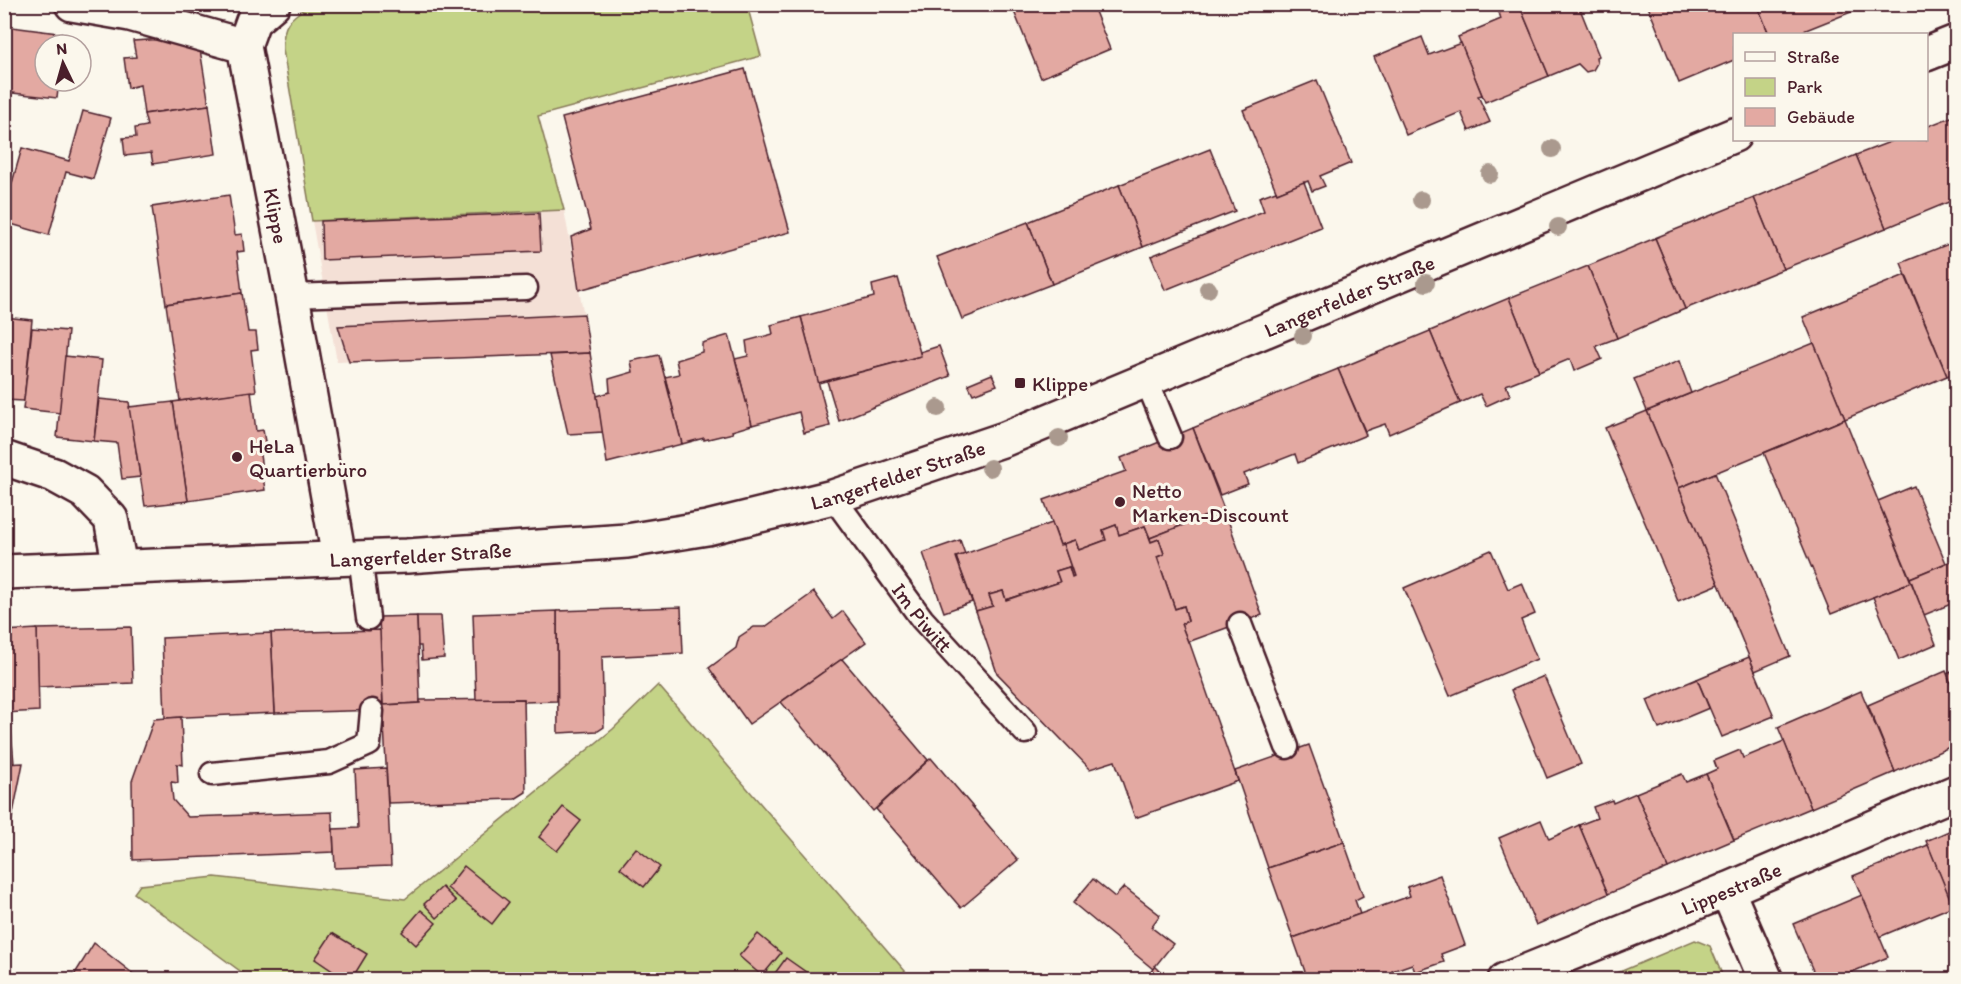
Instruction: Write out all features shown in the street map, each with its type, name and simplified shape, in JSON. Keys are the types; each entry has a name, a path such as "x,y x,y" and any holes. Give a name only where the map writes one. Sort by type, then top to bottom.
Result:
{"main road":[{"path":"72,4 130,14 244,46 253,21 273,4"},
{"path":"1928,53 1956,42"},
{"name":"Klippe","path":"244,46 292,296 349,557"},
{"name":"Langerfelder Straße","path":"4,572 407,556 627,541 707,528 833,497 1005,439 1733,135"},
{"path":"4,458 54,475 85,492 111,519 120,567"},
{"name":"Lippestraße","path":"1505,980 1727,890 1956,792"},
{"path":"1727,890 1766,980"}],"lane":[{"path":"292,296 526,288"},
{"path":"1146,379 1170,438"},
{"name":"Im Piwitt","path":"833,497 922,619 1024,730"},
{"path":"349,557 368,618"},
{"path":"1240,624 1287,747"},
{"path":"212,774 329,762 369,744 372,711"}],"shaded area":[{"path":"564,210 591,353 337,362 312,221"}],"green space":[{"path":"309,5 747,5 761,56 538,116 564,210 312,221 283,50 284,34 288,23"},
{"path":"658,685 912,979 251,979 134,893 140,885 215,877 405,899 613,729"},
{"path":"1695,940 1710,946 1724,979 1603,979"}],"building":[{"path":"1011,4 1092,4 1110,49 1041,78"},
{"path":"1511,4 1519,4 1549,76 1485,102 1458,37 1501,19 1498,9"},
{"path":"1519,4 1578,4 1599,56 1596,57 1597,63 1593,70 1586,72 1578,64 1549,76"},
{"path":"1647,4 1757,4 1769,33 1733,33 1733,60 1679,83"},
{"path":"1757,4 1854,4 1856,10 1798,33 1769,33"},
{"path":"4,26 57,33 33,33 33,93 58,93 57,98 4,92"},
{"path":"198,37 209,105 144,114 140,85 128,88 124,58 136,57 133,41"},
{"path":"1422,37 1429,55 1461,43 1482,95 1478,96 1490,122 1469,131 1461,112 1406,135 1374,57"},
{"path":"745,69 790,232 579,290 571,237 591,229 562,118"},
{"path":"1317,80 1351,163 1320,176 1325,186 1312,191 1308,181 1277,193 1243,110"},
{"path":"209,105 216,154 153,164 151,153 125,156 123,138 136,137 135,128 147,126 144,114"},
{"path":"83,111 111,118 93,179 66,172 49,235 4,222 4,211 22,148 69,161"},
{"path":"1956,115 1956,199 1886,228 1856,155 1892,141 1928,141 1928,126"},
{"path":"1210,149 1235,211 1143,247 1119,185"},
{"path":"1856,155 1886,228 1783,269 1754,198"},
{"path":"1304,182 1321,227 1165,290 1151,256 1264,211 1259,197 1276,191 1277,193"},
{"path":"1119,185 1143,247 1052,284 1028,222"},
{"path":"229,195 235,235 242,234 244,251 237,252 242,293 166,304 152,207"},
{"path":"1754,198 1783,269 1685,309 1655,238"},
{"path":"539,213 541,251 322,260 321,221"},
{"path":"1028,222 1052,284 962,319 937,257"},
{"path":"1655,238 1685,309 1617,338 1588,266"},
{"path":"1956,241 1956,372 1947,376 1901,263"},
{"path":"1588,266 1617,338 1596,346 1602,359 1574,371 1570,359 1539,372 1509,298"},
{"path":"1905,275 1947,376 1845,419 1803,317"},
{"path":"898,278 921,356 818,383 801,317 874,297 872,285"},
{"path":"242,293 248,332 256,332 258,349 251,350 256,391 180,401 166,304"},
{"path":"1509,298 1539,372 1506,385 1510,395 1486,406 1480,394 1460,403 1430,331"},
{"path":"584,314 590,353 349,362 338,326"},
{"path":"4,317 32,320 24,401 4,400"},
{"path":"801,317 830,426 804,433 799,412 752,425 735,359 748,356 746,341 773,334 771,325"},
{"path":"32,328 68,331 60,413 23,409"},
{"path":"1430,331 1460,403 1389,434 1385,424 1365,431 1338,369"},
{"path":"729,335 752,425 732,431 733,433 682,444 665,377 679,374 676,360 702,352 702,343"},
{"path":"1814,343 1845,419 1679,488 1647,411"},
{"path":"939,346 950,376 839,421 827,381 921,356 920,352"},
{"path":"590,353 603,432 568,434 550,355"},
{"path":"659,355 682,444 607,463 597,396 610,392 609,379 633,372 631,361"},
{"path":"65,356 102,360 94,441 57,437"},
{"path":"1679,361 1691,393 1647,411 1634,379"},
{"path":"1338,369 1366,435 1298,463 1295,454 1244,474 1248,484 1220,495 1193,428"},
{"path":"992,374 997,385 973,394 968,384"},
{"path":"251,391 256,431 263,430 266,447 259,448 265,490 188,501 173,402"},
{"path":"99,399 129,402 140,477 122,479 117,443 94,441"},
{"path":"173,402 188,501 145,506 129,407"},
{"path":"1647,411 1719,584 1678,601 1605,428"},
{"path":"1845,419 1911,582 1831,614 1764,453"},
{"path":"1193,428 1224,509 1150,538 1145,526 1119,535 1116,525 1103,530 1106,540 1079,550 1075,540 1060,545 1044,500 1126,471 1121,458"},
{"path":"1715,473 1790,656 1755,671 1679,488"},
{"path":"1914,486 1946,563 1910,578 1878,501"},
{"path":"1224,509 1262,615 1188,642 1181,624 1188,621 1184,606 1175,609 1157,557 1164,554 1159,539 1151,542 1150,538"},
{"path":"1052,523 1060,545 1063,544 1074,576 1072,577 1069,567 1056,571 1060,582 1006,600 1003,591 989,595 993,606 976,611 956,557"},
{"path":"1116,525 1119,535 1145,526 1151,542 1159,539 1164,554 1157,557 1175,609 1184,606 1188,621 1181,624 1238,781 1135,818 1115,761 1090,769 997,673 976,611 993,606 989,595 1003,591 1006,600 1060,582 1056,571 1069,567 1072,577 1074,576 1063,544 1075,540 1079,550 1106,540 1103,530"},
{"path":"960,540 965,554 956,557 972,602 944,612 923,553"},
{"path":"1491,550 1508,589 1522,583 1535,614 1521,620 1537,659 1450,696 1404,588"},
{"path":"1956,559 1956,602 1924,615 1910,578"},
{"path":"1911,582 1936,644 1899,660 1873,597"},
{"path":"814,592 833,619 843,611 866,642 749,724 709,668 736,648 739,637 754,627 765,627"},
{"path":"681,607 683,653 602,657 604,727 598,731 558,733 557,611"},
{"path":"557,611 557,701 476,700 473,614"},
{"path":"417,616 420,703 383,705 379,617"},
{"path":"417,616 441,616 444,658 422,660 421,646 418,646"},
{"path":"131,627 133,683 38,687 37,629"},
{"path":"37,629 39,711 4,713 4,631"},
{"path":"380,630 383,710 275,713 271,633"},
{"path":"271,633 275,713 165,718 162,638"},
{"path":"1749,657 1774,716 1722,737 1697,679"},
{"path":"842,659 928,760 873,811 781,702"},
{"path":"1956,670 1956,697 1947,674"},
{"path":"1946,671 1956,697 1956,744 1895,772 1868,705"},
{"path":"1544,676 1581,764 1547,778 1511,690"},
{"path":"1697,679 1709,708 1659,729 1647,700"},
{"path":"1861,691 1895,772 1811,808 1778,727"},
{"path":"524,699 526,792 515,799 388,803 383,705 420,703 420,700"},
{"path":"181,717 183,765 177,764 178,783 171,782 173,800 188,817 332,812 334,852 133,860 132,781 154,719"},
{"path":"4,730 11,730 14,763 4,764"},
{"path":"1784,741 1811,808 1734,840 1706,774 1717,769 1714,761 1740,750 1743,758"},
{"path":"1309,745 1344,842 1268,868 1235,771"},
{"path":"931,758 1018,860 961,908 876,809"},
{"path":"23,763 4,859 4,764"},
{"path":"386,768 391,866 335,868 333,829 358,828 355,770"},
{"path":"1682,774 1686,782 1706,774 1734,840 1668,868 1636,793"},
{"path":"1636,793 1668,868 1608,894 1579,825 1597,818 1593,807 1612,800 1613,803"},
{"path":"563,807 581,821 557,851 539,837"},
{"path":"1541,820 1549,839 1579,825 1608,894 1536,925 1499,838"},
{"path":"1956,828 1956,914 1926,841"},
{"path":"1344,842 1363,896 1355,900 1360,914 1293,938 1268,868"},
{"path":"1928,845 1953,906 1879,937 1853,876"},
{"path":"636,848 660,867 644,887 620,868"},
{"path":"464,866 509,902 492,924 447,888"},
{"path":"1440,875 1465,945 1441,954 1444,962 1415,972 1412,964 1392,971 1395,980 1308,980 1293,938 1410,896 1407,887"},
{"path":"1093,879 1115,897 1124,887 1160,915 1151,927 1173,944 1153,969 1073,903"},
{"path":"442,887 456,901 437,918 424,904"},
{"path":"1862,895 1888,957 1833,980 1817,980 1793,924"},
{"path":"421,910 436,923 416,945 402,932"},
{"path":"332,933 367,954 351,980 346,980 315,959"},
{"path":"758,934 781,953 762,976 739,956"},
{"path":"94,943 141,980 71,980"},
{"path":"786,958 813,977 811,980 770,980"},
{"path":"1155,966 1169,980 1145,980"}],"place":[{"name":"Klippe","path":"1020,383"},
{"name":"HeLa Quartierbüro","path":"237,457"},
{"name":"Netto Marken-Discount","path":"1120,502"}]}
